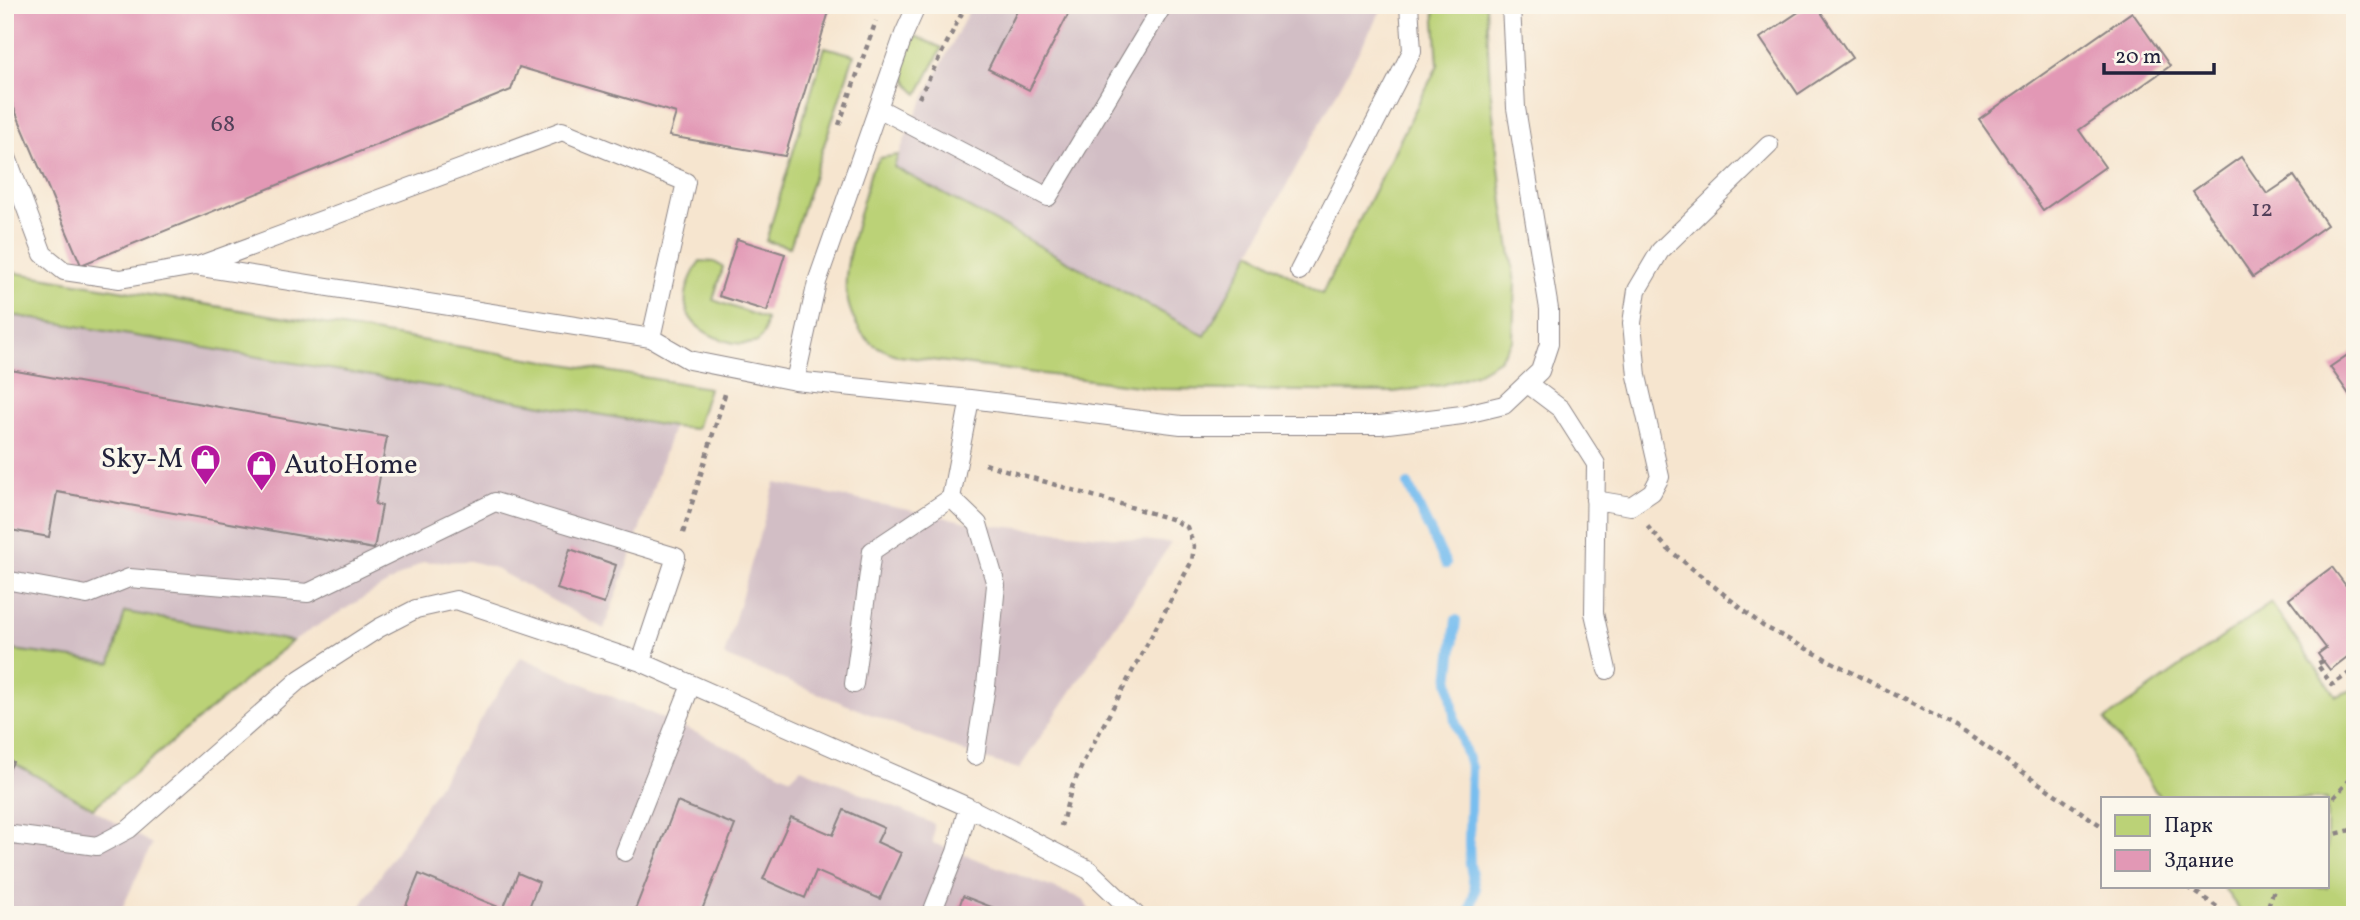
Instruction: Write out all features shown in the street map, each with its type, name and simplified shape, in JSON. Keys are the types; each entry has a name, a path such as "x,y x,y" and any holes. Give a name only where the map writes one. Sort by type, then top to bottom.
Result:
{"lane":[{"path":"795,382 817,282 904,34 917,5"},
{"path":"878,108 1048,197 1163,5"},
{"path":"1299,271 1412,51 1409,5"},
{"path":"195,267 651,338 689,360 795,382 970,399 1181,425 1380,425 1462,415 1504,405 1539,371 1549,344 1549,309 1516,108 1511,5"},
{"path":"5,152 43,254 64,271 120,279 195,267 562,131 686,182 651,338"},
{"path":"1595,500 1631,506 1652,492 1660,477 1637,376 1632,323 1637,290 1660,251 1769,145"},
{"path":"1528,384 1560,409 1596,464 1594,613 1607,670"},
{"path":"854,684 872,551 951,498 970,399"},
{"path":"951,498 978,524 996,585 986,686 975,756"},
{"path":"5,580 87,595 129,578 308,593 495,502 676,557 641,662"},
{"path":"5,834 97,846 129,829 300,680 379,628 416,609 456,600 641,662 968,807 1089,870 1136,915"},
{"path":"625,852 691,685"},
{"path":"931,915 956,852 968,807"}],"path":[{"path":"906,123 966,5"},
{"path":"676,557 726,390"},
{"path":"961,447 989,466 1171,519 1187,527 1194,546 1192,561 1072,787 1054,850"},
{"path":"1631,506 1668,549 1763,626 1960,729 2101,826"},
{"path":"2355,568 2351,570 2355,575"},
{"path":"2323,661 2317,664 2332,685 2355,669"},
{"path":"2328,804 2355,775"},
{"path":"2328,836 2355,829"},
{"path":"2189,888 2229,915"},
{"path":"2265,915 2275,888"}],"shaded area":[{"path":"972,5 1384,5 1205,336 894,167 910,126"},
{"path":"5,314 673,427 604,629 492,567 470,561 423,562 292,641 125,612 111,663 5,649"},
{"path":"775,483 978,524 1171,543 1019,769 975,756 724,656"},
{"path":"521,657 706,737 791,778 801,768 934,824 933,843 1083,899 1092,915 355,915"},
{"path":"5,758 152,844 119,915 5,915"}],"green space":[{"path":"1434,5 1486,5 1490,87 1515,283 1513,340 1499,360 1475,374 1442,385 1394,392 1161,389 899,356 870,342 857,324 850,310 846,288 855,231 871,171 880,158 898,155 894,167 1205,336 1251,252 1322,294 1438,65"},
{"path":"915,36 942,48 918,94 907,81 905,74 906,59"},
{"path":"825,47 854,55 790,247 766,241"},
{"path":"700,261 714,262 723,267 713,300 766,319 764,333 758,342 742,344 715,337 703,330 688,314 686,295"},
{"path":"5,271 709,388 696,429 673,427 5,314"},
{"path":"2271,603 2336,696 2355,689 2355,915 2243,915 2224,888 2328,888 2328,797 2160,797 2105,720"},
{"path":"125,612 292,641 93,808 5,758 5,649 111,663"}],"building":[{"path":"5,5 831,5 785,156 669,136 676,113 519,67 511,90 81,265 5,87"},
{"path":"1020,5 1073,5 1029,90 988,69"},
{"path":"1809,5 1816,5 1852,58 1798,94 1760,38"},
{"path":"2132,12 2170,66 2079,130 2105,167 2043,210 1979,119"},
{"path":"2241,157 2267,194 2294,176 2327,225 2253,277 2193,191"},
{"path":"737,239 785,254 767,311 719,296"},
{"path":"2355,350 2355,403 2330,367"},
{"path":"5,369 387,437 375,504 382,506 374,549 57,492 49,537 5,529"},
{"path":"570,549 616,565 604,604 557,589"},
{"path":"2332,567 2355,598 2355,651 2330,670 2318,654 2326,648 2289,599"},
{"path":"5,758 13,762 5,778"},
{"path":"677,802 735,825 700,915 633,915"},
{"path":"844,810 884,828 877,842 901,853 880,899 816,871 805,898 763,879 791,817 833,835"},
{"path":"518,873 539,882 526,915 402,915 419,874 503,909"},
{"path":"963,896 1012,915 956,915"}],"waterway":[{"path":"1408,485 1446,564"},
{"path":"1456,620 1449,681 1455,721 1471,768 1469,843 1475,890 1469,915"}],"place":[{"name":"Sky-M","path":"206,486"},
{"name":"AutoHome","path":"261,492"}]}
